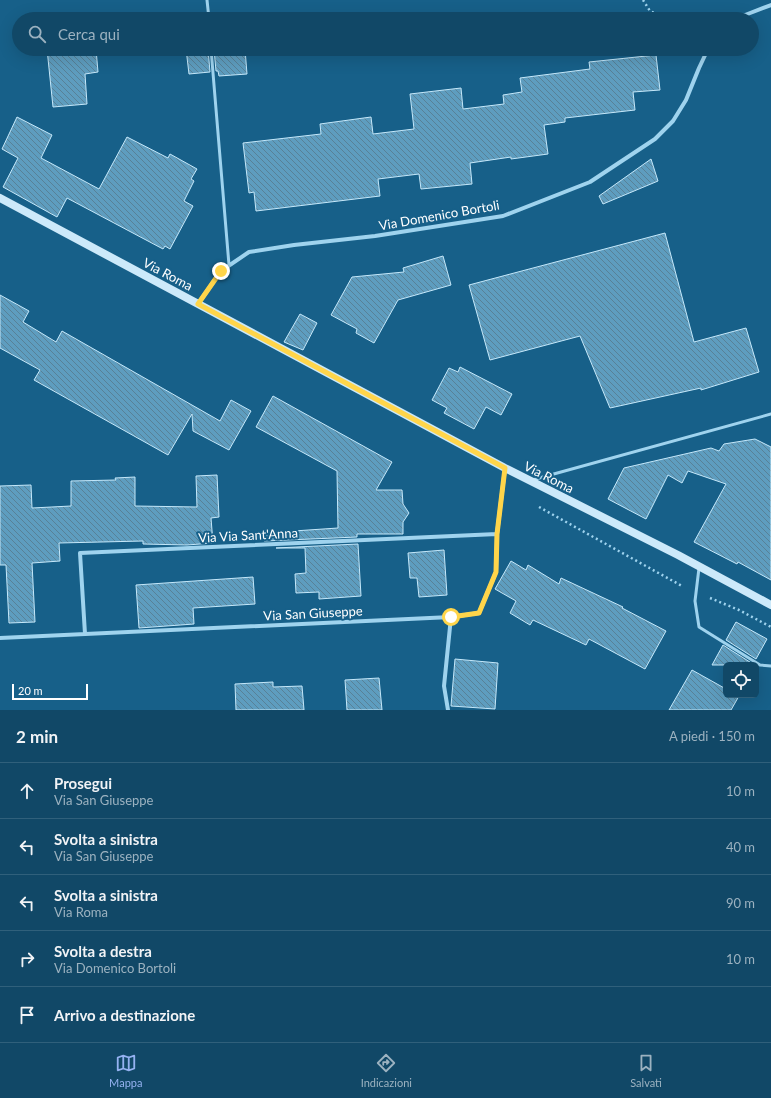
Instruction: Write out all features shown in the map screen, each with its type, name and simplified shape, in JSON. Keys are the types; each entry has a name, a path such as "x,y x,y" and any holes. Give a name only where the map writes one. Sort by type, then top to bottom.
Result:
{"main road":[{"name":"Via Roma","path":"0,198 505,468 699,566 771,606"}],"street":[{"path":"753,12 771,5"},
{"name":"Via Domenico Bortoli","path":"198,304 221,271 249,252 375,236 503,216 590,182 655,139 673,121 686,100 705,56"},
{"name":"Via San Giuseppe","path":"0,638 451,617 479,613 496,572 497,534 505,468"},
{"name":"Via Via Sant'Anna","path":"85,634 80,553 497,534"},
{"path":"448,710 444,686 451,617"}],"lane":[{"path":"207,0 208,12"},
{"path":"212,56 229,266"},
{"path":"529,480 771,414"},
{"path":"699,566 695,601 699,627 760,665 771,666"}],"path":[{"path":"643,0 652,12"}],"building":[{"path":"48,56 97,56 98,72 85,74 87,104 53,107"},
{"path":"187,56 209,56 210,72 189,74"},
{"path":"215,56 246,56 247,74 219,76 218,71 216,71"},
{"path":"656,56 660,90 633,92 635,110 565,118 565,122 544,125 548,154 511,159 511,157 470,163 472,184 421,189 419,174 378,179 380,196 256,211 254,192 249,193 243,143 321,134 320,124 371,117 373,134 414,129 410,94 461,88 463,109 504,104 503,95 522,92 520,78 590,69 589,62"},
{"path":"17,117 52,135 41,158 99,189 127,137 168,158 170,154 197,169 191,179 194,181 184,201 193,206 170,249 165,246 163,249 67,198 57,217 3,187 18,158 2,149"},
{"path":"651,159 658,181 603,204 599,196"},
{"path":"665,233 694,342 746,328 759,372 701,390 701,388 610,408 580,336 490,360 469,285"},
{"path":"443,256 451,285 398,300 374,343 356,333 357,329 331,315 352,277 404,272 403,268"},
{"path":"0,295 29,311 23,322 56,342 62,331 220,421 231,400 251,411 229,450 193,431 192,414 168,455 34,380 40,370 0,348"},
{"path":"300,314 317,323 303,350 284,342"},
{"path":"460,367 512,394 501,415 486,407 474,429 444,413 447,408 432,400 449,368 458,372"},
{"path":"273,396 392,462 376,490 402,490 403,504 409,513 403,522 403,534 357,534 357,537 264,541 264,533 338,528 337,471 256,427"},
{"path":"755,439 771,447 771,580 738,562 737,564 694,542 726,484 688,471 682,483 668,475 646,519 608,499 624,468 711,448 719,451 724,444"},
{"path":"217,475 219,517 211,518 213,543 187,545 143,544 143,541 59,543 60,561 32,563 35,622 9,623 6,565 0,565 0,486 31,485 32,508 71,506 71,481 116,480 115,478 135,477 135,506 197,507 196,476"},
{"path":"358,544 361,596 319,599 319,592 296,593 295,574 306,573 305,548 276,548"},
{"path":"444,550 447,595 419,597 417,578 410,578 408,553"},
{"path":"511,561 526,570 528,565 559,584 561,578 623,607 622,608 666,631 645,669 589,639 586,645 533,620 530,625 510,613 516,601 495,589"},
{"path":"253,577 255,604 193,608 194,624 139,628 136,585"},
{"path":"736,622 767,639 756,659 726,640"},
{"path":"723,645 750,662 723,662 723,665 712,665"},
{"path":"455,659 498,663 495,709 451,706"},
{"path":"692,670 723,687 723,698 738,698 731,710 669,710"},
{"path":"379,678 382,710 347,710 345,680"},
{"path":"273,682 273,687 302,686 304,710 236,710 235,684"}],"route":[{"path":"221,271 198,304 505,468 497,534 496,572 479,613 451,617"}]}
